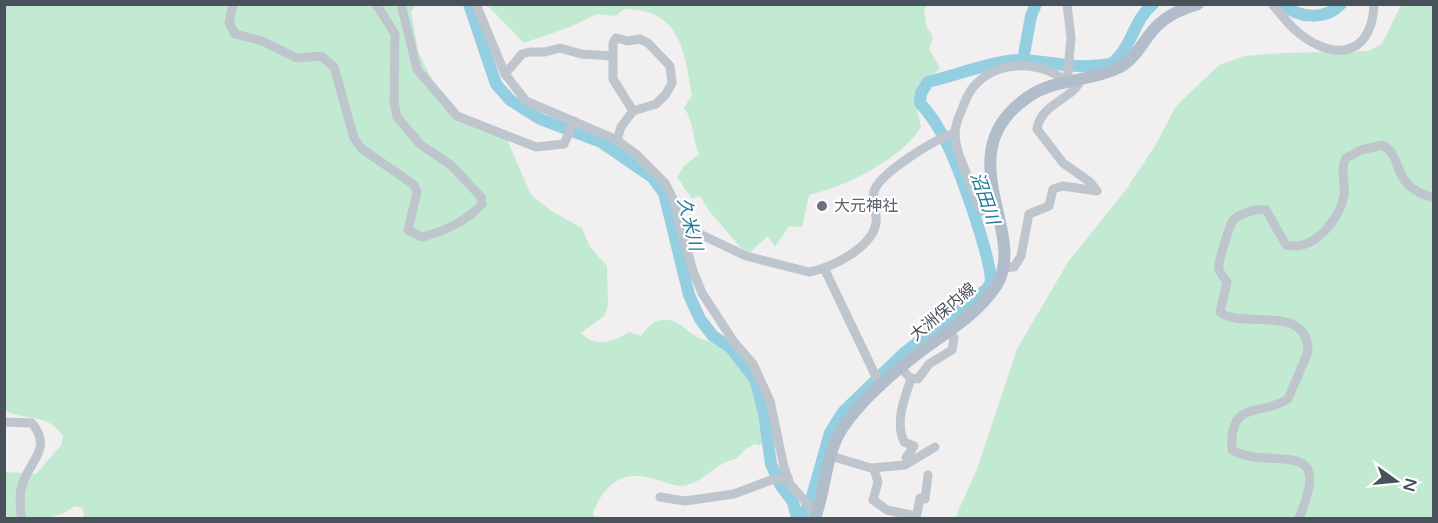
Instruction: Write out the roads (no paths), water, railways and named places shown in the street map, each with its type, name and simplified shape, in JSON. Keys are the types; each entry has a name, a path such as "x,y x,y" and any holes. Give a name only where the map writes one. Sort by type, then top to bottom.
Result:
{"main road":[{"name":"大洲保内線","path":"815,515 841,429 880,385 906,373 997,285 1002,268 999,222 989,161 998,131 1015,107 1067,72 1081,79 1122,66 1133,58 1155,28 1167,18 1198,4"}],"street":[{"path":"233,4 229,23 235,34 262,40 297,58 321,56 333,67 354,138 361,148 414,185 417,192 408,230 422,237 435,234 476,211 482,204 481,196 451,165 421,145 397,117 394,102 395,34 375,4"},
{"path":"401,4 417,69 457,116 536,147 564,144 573,123"},
{"path":"476,4 505,74 519,94 533,106 617,140 636,154 665,183 673,199 693,271 702,293 734,342 753,364 770,401 788,478 815,515"},
{"path":"681,225 746,256 809,272 844,259 861,247 876,224 873,202 877,186 897,166 952,134 974,85 996,71 1026,65 1067,72 1071,38 1066,4"},
{"path":"1272,4 1294,29 1324,48 1336,51 1356,47 1364,41 1372,26 1374,4"},
{"path":"617,140 621,128 633,111 656,104 666,94 672,83 669,66 665,65 656,50 640,39 628,41 616,38 612,56 614,79 633,111"},
{"path":"505,74 522,54 530,52 545,52 560,48 581,54 612,56"},
{"path":"1002,268 1014,267 1021,256 1029,214 1049,206 1053,189 1063,186 1097,191 1090,182 1063,163 1037,129 1056,101 1078,87 1081,79"},
{"path":"952,134 978,204 991,220 999,222"},
{"path":"1299,519 1310,493 1311,481 1307,470 1292,460 1232,450 1237,422 1244,413 1250,409 1281,404 1288,399 1308,352 1308,343 1305,336 1289,324 1268,318 1233,317 1220,312 1227,282 1219,269 1220,260 1231,224 1235,218 1258,208 1266,210 1286,245 1302,245 1331,227 1344,197 1341,172 1346,158 1361,150 1382,145 1392,153 1403,181 1411,189 1434,198"},
{"path":"824,268 880,385"},
{"path":"908,463 906,458 914,446 904,442 899,426 906,373 918,379 929,364 952,350 954,338 950,331"},
{"path":"4,422 32,423 39,432 42,444 21,489 21,519"},
{"path":"831,456 872,468 908,463 935,447"},
{"path":"872,468 877,474 878,482 873,500 887,510 916,517 920,498 925,499 926,496 928,475"},
{"path":"660,497 685,501 734,494 771,480 788,478"}],"waterway":[{"name":"久米川","path":"469,4 496,84 510,100 540,119 601,142 652,177 664,193 689,295 700,319 713,336 730,347 755,379 764,413 771,464 781,486 793,502 797,518"},
{"path":"1023,60 1031,16 1036,4"},
{"name":"沼田川","path":"801,518 811,500 830,433 843,412 904,353 987,289 991,282 981,235 960,174 942,135 920,103 921,93 928,82 1013,60 1076,66 1111,64 1124,51 1141,18 1153,4"},
{"name":"沼田川","path":"1283,4 1297,13 1312,16 1328,13 1341,4"}],"place":[{"name":"大元神社","path":"822,206"}]}
